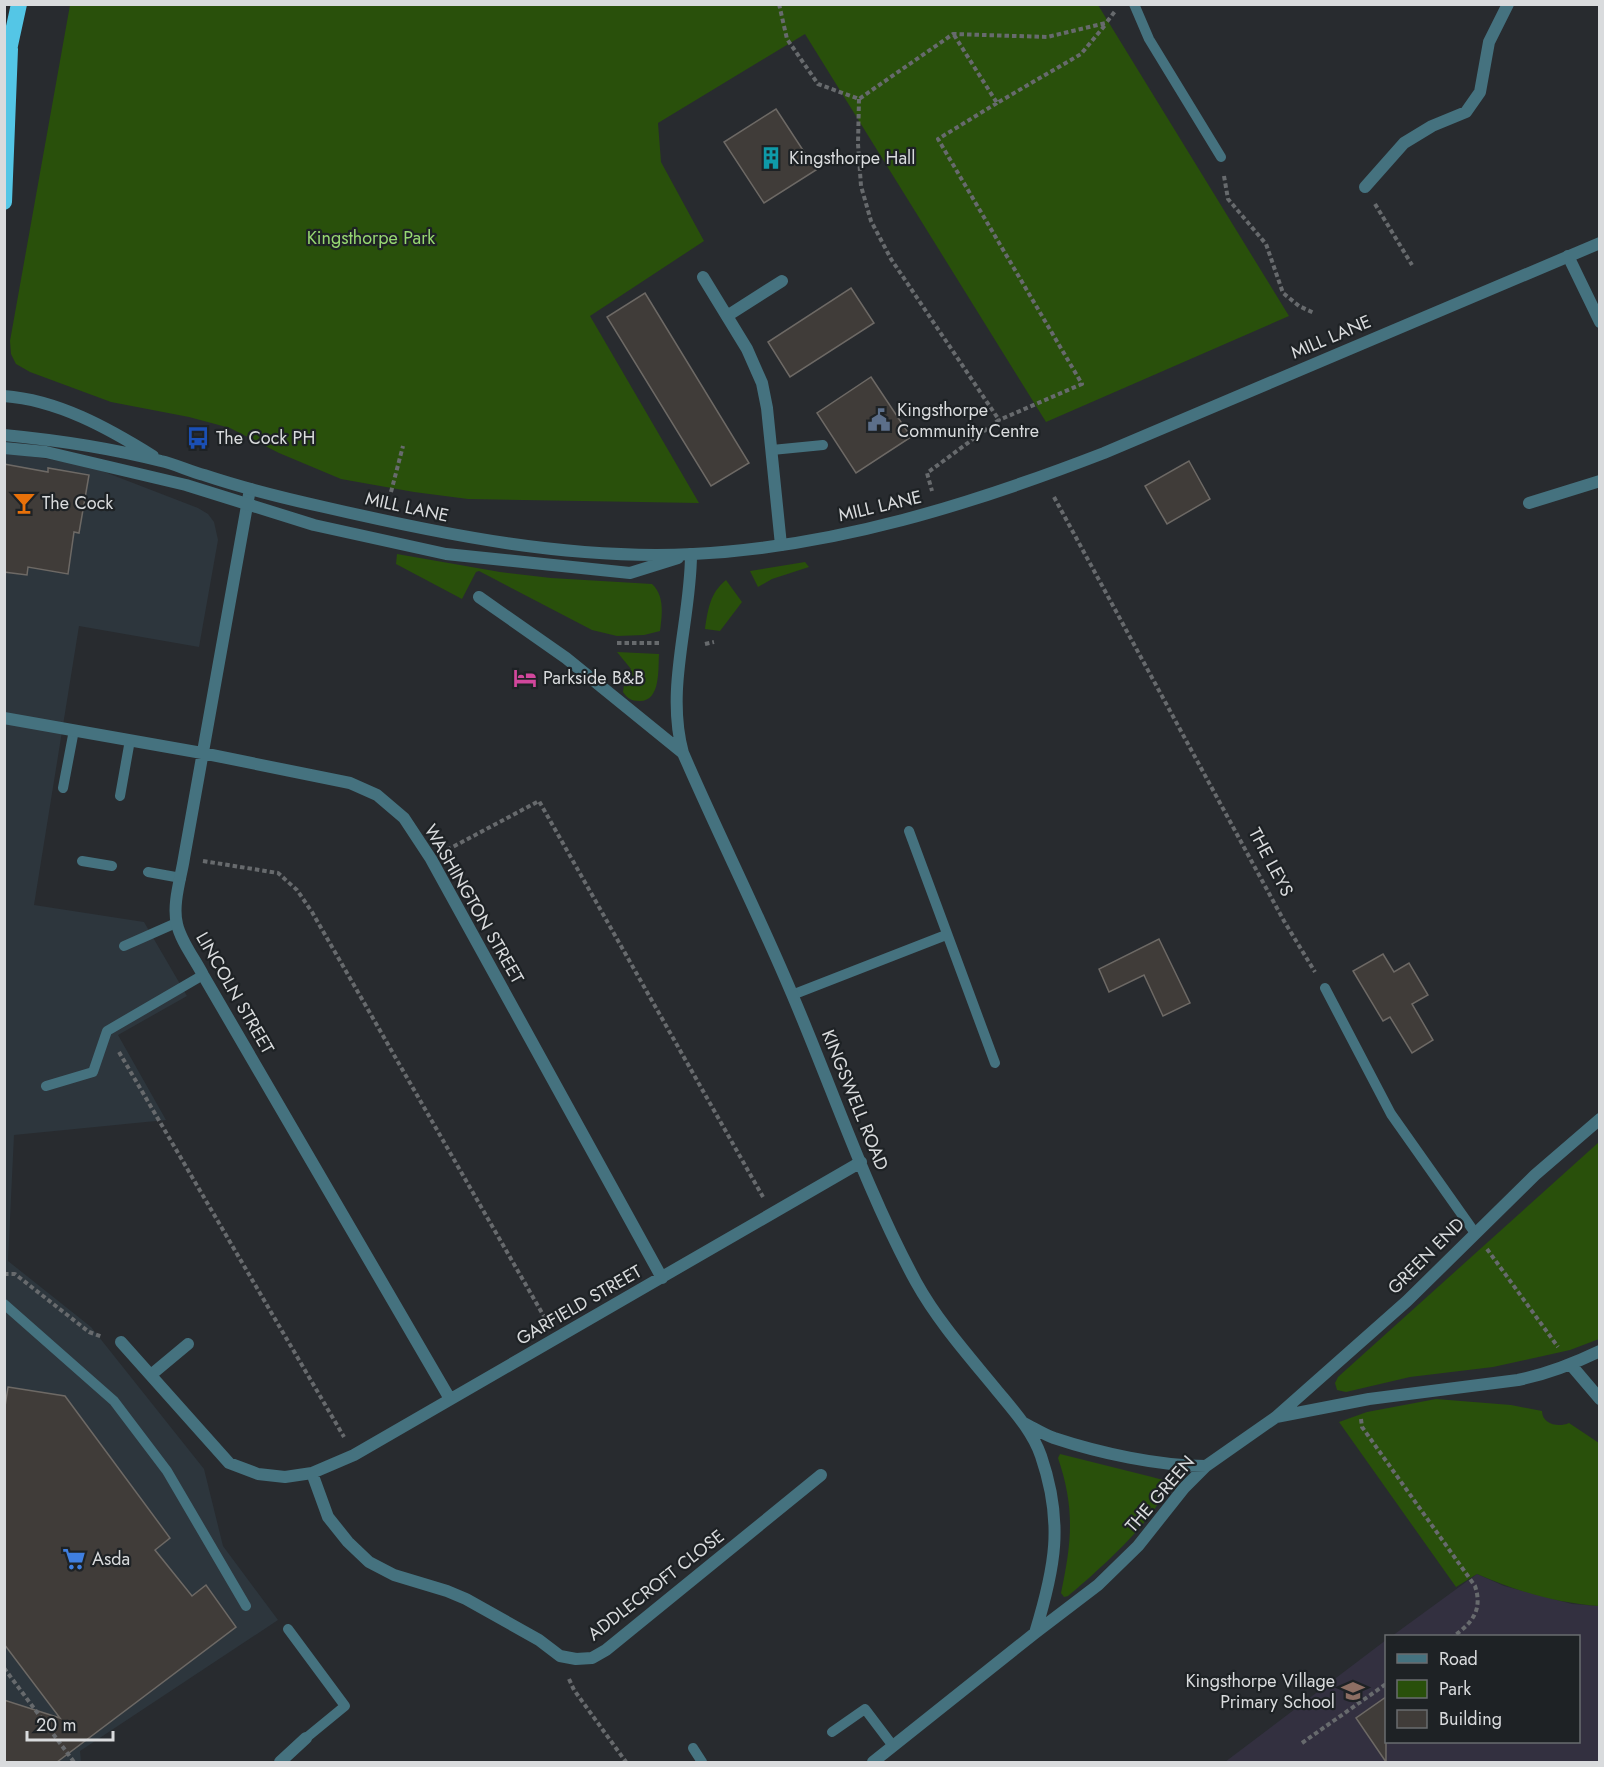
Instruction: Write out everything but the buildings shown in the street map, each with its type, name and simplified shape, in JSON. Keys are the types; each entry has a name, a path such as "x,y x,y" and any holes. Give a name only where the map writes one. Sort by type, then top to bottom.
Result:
{"highway":[{"path":"4,68 19,4"},
{"path":"4,202 7,49"}],"street":[{"path":"1365,187 1404,143 1432,126 1466,112 1480,92 1489,42 1508,4"},
{"name":"MILL LANE","path":"7,435 93,447 162,461 250,489 384,521 478,539 592,552 691,554 781,545 906,520 1044,476 1104,453 1599,243"},
{"path":"1568,256 1599,322"},
{"path":"703,278 747,349 762,382 772,450 781,545"},
{"path":"727,316 782,281"},
{"name":"MILL LANE","path":"10,397 66,411 109,429 162,461"},
{"path":"4,448 46,452 186,485 315,525 446,554 630,573 691,554"},
{"path":"1528,502 1599,481"},
{"name":"LINCOLN STREET","path":"250,489 184,858 176,907 176,923 203,975 450,1399"},
{"name":"KINGSWELL ROAD","path":"691,554 691,582 676,711 678,735 683,753 792,994 888,1224 917,1283 945,1327 1023,1422 1040,1453 1051,1488 1055,1523 1055,1553 1048,1589 1035,1633"},
{"path":"479,597 566,658 683,753"},
{"name":"WASHINGTON STREET","path":"4,718 202,753 350,783 377,795 404,818 431,859 662,1278"},
{"name":"GREEN END","path":"1276,1418 1407,1301 1535,1175 1599,1119"},
{"name":"GARFIELD STREET","path":"121,1342 152,1374 229,1463 258,1474 285,1477 312,1473 354,1455 861,1162"},
{"path":"152,1374 188,1344"},
{"name":"THE GREEN","path":"873,1762 1098,1585 1138,1546 1184,1488 1206,1466 1276,1418 1422,1391 1518,1380 1571,1365 1599,1351"},
{"path":"1571,1365 1599,1400"},
{"path":"1023,1422 1052,1437 1112,1453 1177,1466 1206,1466"},
{"path":"312,1473 328,1517 348,1542 369,1562 394,1575 466,1599 539,1640 560,1656"},
{"name":"ADDLECROFT CLOSE","path":"560,1656 576,1659 592,1658 606,1650 821,1475"},
{"path":"279,1762 306,1738"}],"lane":[{"path":"1134,4 1149,39 1221,157"},
{"path":"772,450 823,445"},
{"path":"63,788 74,730"},
{"path":"120,796 130,740"},
{"path":"909,831 995,1063"},
{"path":"82,861 112,866"},
{"path":"148,872 181,878"},
{"path":"124,946 176,923"},
{"path":"792,994 946,935"},
{"path":"46,1086 93,1072 107,1031 203,975"},
{"path":"1325,988 1328,998 1391,1114 1475,1233"},
{"path":"4,1304 114,1401 167,1471 246,1606"},
{"path":"288,1629 345,1706 306,1738"},
{"path":"832,1732 865,1709 893,1746"},
{"path":"693,1748 702,1762"}],"path":[{"path":"779,4 787,39 818,84 859,99"},
{"path":"932,491 927,473 999,420 1082,384 938,139 1081,54 1120,4"},
{"path":"859,99 953,34 1047,37 1106,24"},
{"path":"953,34 997,104"},
{"path":"859,99 858,144 861,186 871,221 891,259 999,420"},
{"path":"1221,157 1228,199 1266,244 1283,293 1299,306 1314,313"},
{"path":"1365,187 1412,265"},
{"path":"391,492 403,446"},
{"name":"THE LEYS","path":"1054,497 1284,921 1325,988"},
{"path":"705,644 714,642"},
{"path":"617,643 659,644"},
{"path":"431,859 539,801 772,1213"},
{"path":"184,858 278,873 297,890 312,912 557,1338"},
{"path":"107,1031 354,1455"},
{"path":"1475,1233 1571,1365"},
{"path":"4,1275 15,1274 89,1332 121,1342"},
{"path":"1359,1402 1362,1427 1475,1586 1478,1601 1476,1615 1467,1627 1455,1635"},
{"path":"560,1656 574,1690 626,1762"},
{"path":"4,1668 74,1762"},
{"path":"1302,1743 1385,1685"}],"shaded area":[{"path":"5,452 89,466 198,508 208,514 214,522 218,540 199,647 79,626 34,905 144,922 187,996 118,1035 166,1120 14,1135 8,1261 91,1327 204,1469 223,1546 278,1620 80,1751 81,1762 5,1762"},
{"name":"Kingsthorpe Village Primary School","path":"1477,1574 1504,1586 1572,1604 1599,1606 1599,1762 1225,1762 1385,1641 1385,1743 1580,1743 1580,1635 1393,1635"}],"green space":[{"name":"Kingsthorpe Park","path":"70,5 1098,5 1289,316 1046,422 805,34 658,123 661,162 704,241 590,316 699,503 468,499 341,479 279,453 230,428 189,417 111,402 30,372 16,364 11,354 10,341"},
{"path":"397,554 500,572 551,578 652,584 661,600 660,631 644,635 617,636 592,630 479,571 476,572 462,599 396,564"},
{"path":"805,562 809,567 772,579 758,587 750,571"},
{"path":"726,580 742,602 720,631 705,629 713,596"},
{"path":"617,652 659,654 657,684 655,691 646,700 631,700 623,692 625,677 631,669"},
{"path":"1599,1142 1599,1339 1570,1350 1493,1367 1410,1377 1346,1392 1337,1390 1335,1383 1338,1377"},
{"path":"1436,1399 1511,1405 1542,1411 1545,1419 1551,1424 1569,1423 1599,1443 1599,1606 1537,1595 1477,1574 1456,1587 1339,1422 1367,1412"},
{"path":"1060,1454 1163,1480 1166,1484 1153,1511 1125,1544 1068,1596 1064,1597 1061,1593 1068,1557 1070,1525 1067,1493 1058,1458"}],"place":[{"name":"Kingsthorpe Hall","path":"771,158"},
{"name":"Kingsthorpe Community Centre","path":"879,420"},
{"name":"The Cock PH","path":"198,438"},
{"name":"The Cock","path":"24,503"},
{"name":"Parkside B&B","path":"525,678"},
{"name":"Asda","path":"74,1559"},
{"name":"Kingsthorpe Village Primary School","path":"1353,1691"}]}
